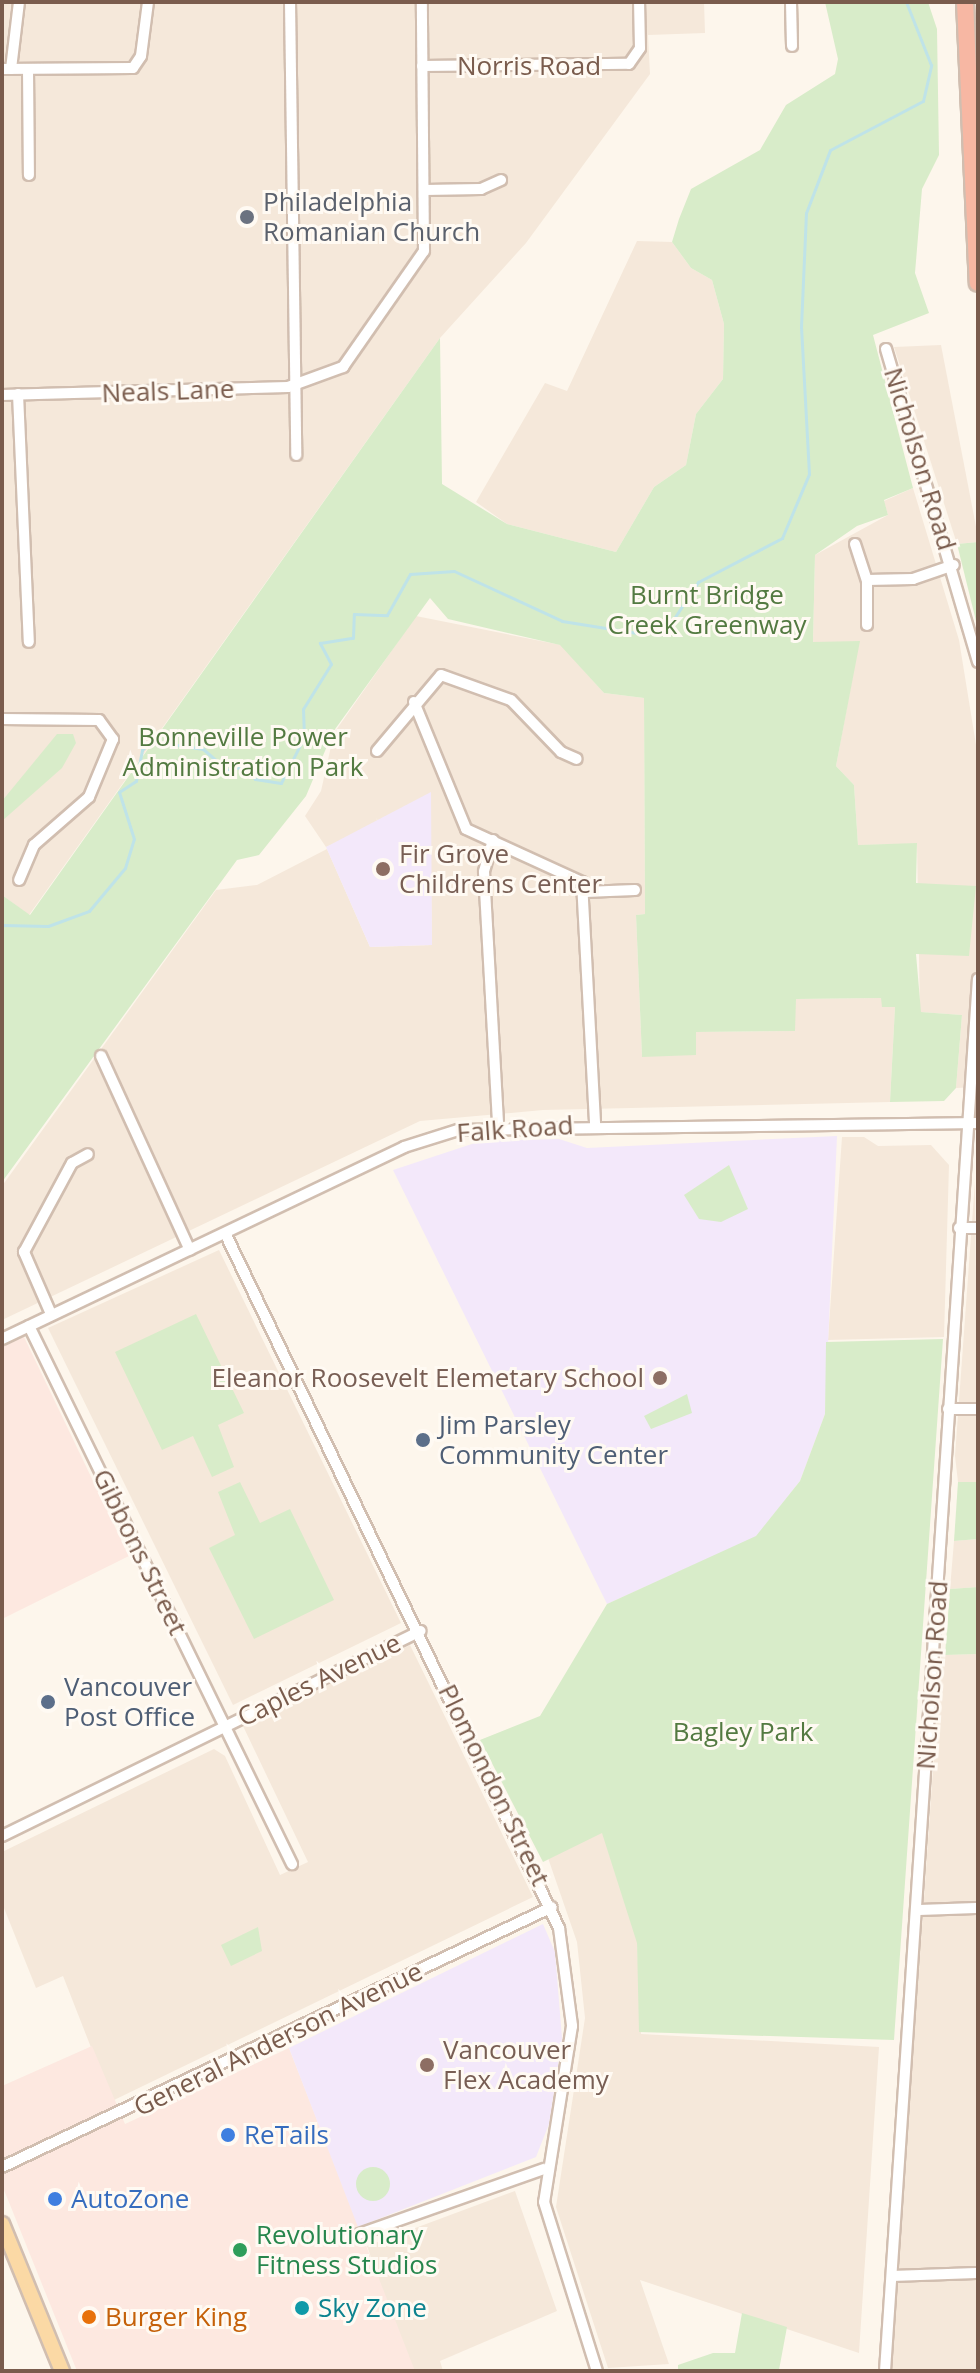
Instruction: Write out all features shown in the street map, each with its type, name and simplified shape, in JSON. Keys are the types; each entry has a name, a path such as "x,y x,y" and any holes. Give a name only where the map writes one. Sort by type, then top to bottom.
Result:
{"highway":[{"path":"965,2 978,283"}],"main road":[{"path":"2,2224 62,2371"}],"street":[{"path":"19,2 6,69 133,68 141,56 148,2"},
{"path":"290,2 298,383 296,455"},
{"path":"422,2 425,190 481,189 501,180"},
{"name":"Norris Road","path":"422,66 636,62 639,2"},
{"path":"791,2 792,46"},
{"path":"28,69 29,175"},
{"name":"Neals Lane","path":"2,395 298,383 333,377 416,268 424,251 425,190"},
{"name":"Nicholson Road","path":"886,349 954,565 978,662"},
{"path":"18,394 29,642"},
{"path":"855,544 867,580 867,625"},
{"path":"867,580 913,579 954,565"},
{"path":"377,751 432,679 447,675 511,700 561,752 577,759"},
{"path":"414,702 456,815 493,840 574,874 584,892 595,1124"},
{"path":"2,719 99,720 113,739 89,797 34,845 19,880"},
{"path":"493,840 484,872 498,1125"},
{"path":"584,892 635,890"},
{"name":"Nicholson Road","path":"885,2371 959,1228 972,1123 978,979"},
{"path":"101,1056 190,1250"},
{"name":"Falk Road","path":"2,1339 418,1141 498,1125 972,1123"},
{"path":"51,1314 24,1252 72,1163 88,1154"},
{"path":"959,1228 978,1228"},
{"name":"Plomondon Street","path":"225,1233 552,1907 566,1949 572,2026 566,2099 544,2169 552,2237 597,2371"},
{"name":"Gibbons Street","path":"29,1326 292,1864"},
{"path":"948,1409 978,1409"},
{"name":"Caples Avenue","path":"2,1836 420,1631"},
{"name":"General Anderson Avenue","path":"2,2167 552,1907"},
{"path":"917,1910 978,1908"},
{"path":"345,2239 544,2169"},
{"path":"892,2276 976,2273"}],"shaded area":[{"path":"2,2 704,2 705,33 648,35 650,74 526,243 440,338 29,915 2,895"},
{"path":"637,241 672,242 691,268 712,280 724,324 723,379 696,414 686,465 654,487 616,552 507,524 476,502 545,383 567,391"},
{"path":"941,345 978,542 957,544 894,347"},
{"path":"913,488 959,640 977,751 978,1087 956,1088 962,1015 920,1012 917,844 858,845 854,785 836,766 859,642 813,643 815,555 888,515 884,501"},
{"path":"416,616 561,645 604,693 644,698 645,914 636,915 642,1057 695,1032 795,1031 795,999 881,998 895,1007 890,1102 543,1110 420,1121 2,1320 2,1186 216,890 257,885 327,849 370,947 432,945 431,889 376,818 379,824 326,847 305,816 321,791 334,733"},
{"name":"Fir Grove Childrens Center","path":"431,792 432,945 370,947 326,847"},
{"name":"Eleanor Roosevelt Elemetary School","path":"837,1136 825,1414 800,1481 756,1537 607,1604 393,1170 481,1141 559,1139 587,1148"},
{"path":"842,1137 864,1137 878,1146 931,1145 949,1165 944,1337 828,1340"},
{"path":"975,1181 978,1482 958,1482 955,1456"},
{"path":"219,1250 401,1623 233,1705 48,1328"},
{"path":"24,1337 129,1556 2,1619 2,1347"},
{"path":"978,1539 978,1587 950,1589 954,1541"},
{"path":"410,1645 533,1897 112,2101 63,1976 36,1988 2,1903 2,1852 214,1749 225,1756 280,1875 308,1862 243,1726"},
{"path":"978,1654 978,2371 891,2371 941,1655"},
{"path":"603,1831 637,1940 641,2034 879,2047 859,2353 640,2280 669,2364 608,2368 556,2207 585,2018 577,1942 548,1858"},
{"name":"Vancouver Flex Academy","path":"543,1924 555,1952 562,2038 549,2124 536,2157 358,2227 289,2048"},
{"path":"92,2046 125,2124 289,2048 415,2371 77,2371 2,2185 2,2086"},
{"path":"515,2191 557,2311 440,2361 443,2371 411,2371 367,2246"}],"green space":[{"path":"825,2 928,2 937,29 939,155 922,189 915,273 929,313 873,335 913,488 884,500 888,515 857,526 815,555 813,642 860,641 836,766 854,785 858,845 917,843 916,883 976,886 969,956 916,954 921,1012 962,1015 956,1088 944,1101 890,1102 895,1007 882,1007 881,998 796,999 795,1031 696,1032 696,1055 642,1057 636,915 645,914 644,698 604,693 560,645 448,619 430,598 333,732 306,796 259,855 237,860 2,1182 2,895 30,915 440,338 442,484 507,524 616,552 654,487 686,465 696,414 723,379 724,324 712,280 691,268 672,242 679,219 691,189 760,150 786,105 835,74 838,59"},
{"path":"978,542 978,629 957,544"},
{"path":"57,734 73,734 76,743 62,768 2,821 2,801"},
{"path":"729,1165 748,1209 721,1222 699,1219 684,1195"},
{"path":"196,1314 244,1413 218,1425 234,1467 212,1477 193,1436 162,1450 115,1352"},
{"name":"Bagley Park","path":"943,1339 894,2040 639,2032 637,1943 602,1833 543,1862 480,1740 540,1716 607,1604 756,1536 800,1481 825,1414 826,1342"},
{"path":"687,1394 692,1413 651,1429 644,1416"},
{"path":"240,1482 260,1523 290,1509 334,1600 254,1639 209,1548 235,1535 218,1492"},
{"path":"958,1482 978,1482 978,1539 954,1541"},
{"path":"978,1587 978,1654 945,1655 950,1589"},
{"path":"258,1927 262,1951 231,1966 221,1945"},
{"path":"373,2167 385,2172 390,2184 385,2196 373,2201 361,2196 356,2184 361,2172"},
{"path":"742,2313 787,2327 779,2370 678,2371 678,2365 713,2353 735,2353"}],"waterway":[{"path":"2,925 48,926 89,911 125,868 134,839 119,792 136,781 142,750 151,741 203,749 227,770 244,766 255,779 281,783 304,737 303,709 331,664 320,643 353,638 354,614 387,615 410,574 454,571 562,621 637,633 669,626 698,582 782,538 809,474 801,327 806,213 830,150 923,101 931,65 906,2"}],"place":[{"name":"Philadelphia Romanian Church","path":"247,217"},
{"name":"Fir Grove Childrens Center","path":"383,869"},
{"name":"Eleanor Roosevelt Elemetary School","path":"660,1378"},
{"name":"Jim Parsley Community Center","path":"423,1440"},
{"name":"Vancouver Post Office","path":"48,1702"},
{"name":"Vancouver Flex Academy","path":"427,2065"},
{"name":"ReTails","path":"228,2135"},
{"name":"AutoZone","path":"55,2199"},
{"name":"Revolutionary Fitness Studios","path":"240,2250"},
{"name":"Sky Zone","path":"302,2308"},
{"name":"Burger King","path":"89,2317"}],"park label":[{"name":"Burnt Bridge Creek Greenway","path":"707,610"},
{"name":"Bonneville Power Administration Park","path":"243,752"}]}
